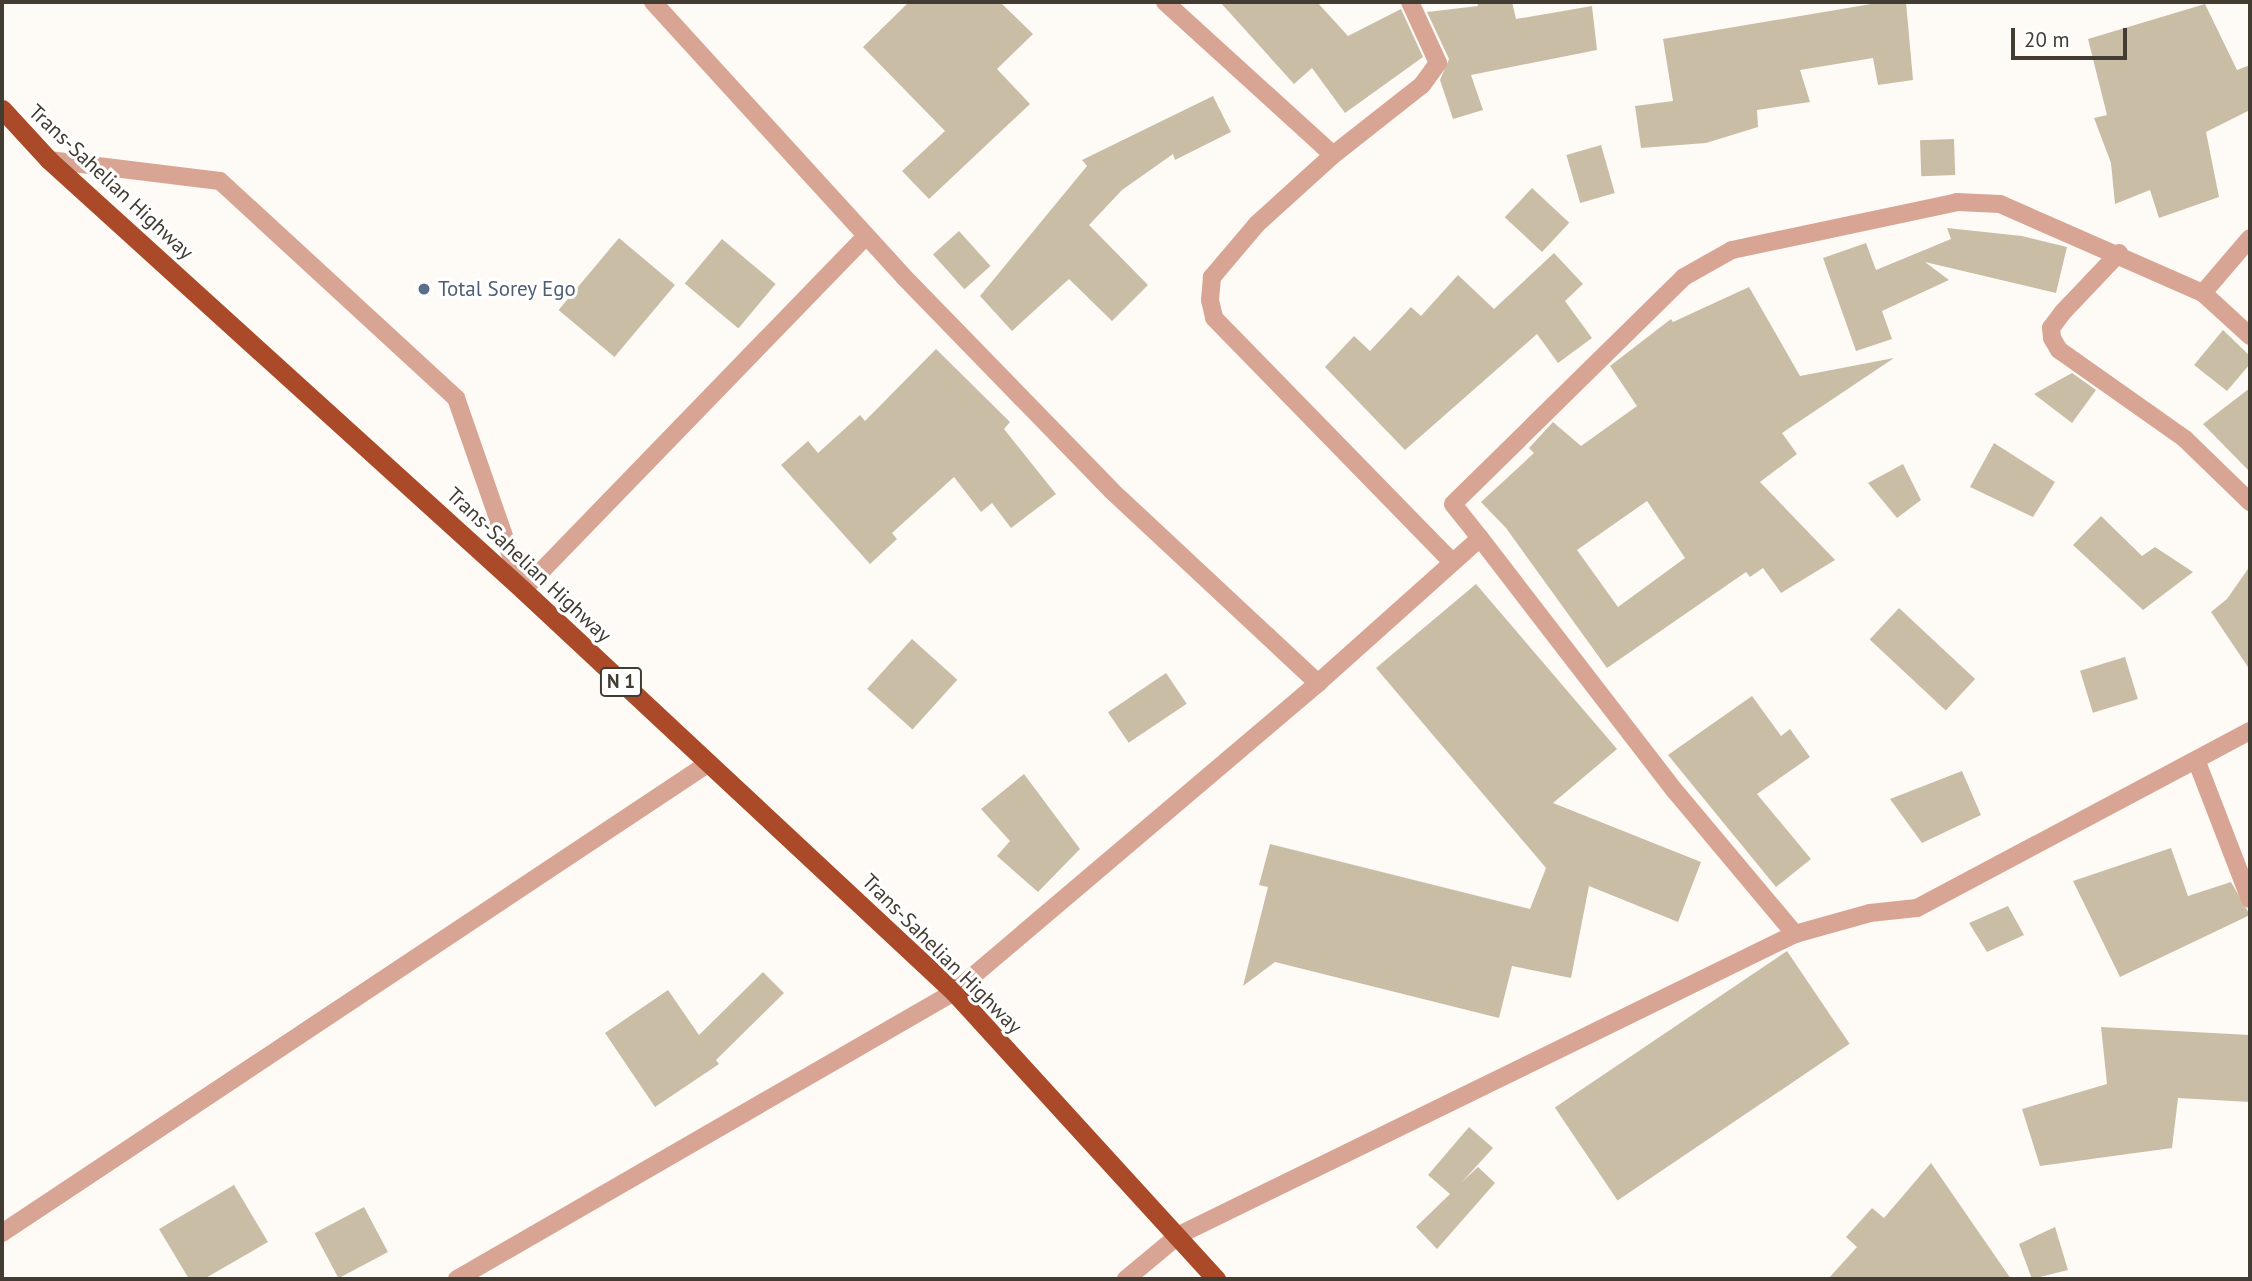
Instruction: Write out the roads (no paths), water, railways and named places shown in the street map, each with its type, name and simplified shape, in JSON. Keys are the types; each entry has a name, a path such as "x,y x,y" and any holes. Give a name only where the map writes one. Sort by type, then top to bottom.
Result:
{"highway":[{"name":"Trans-Sahelian Highway","path":"2,109 49,160 523,590 954,992 1179,1234 1216,1279"}],"street":[{"path":"653,2 866,236 1112,491 1318,683"},
{"path":"1165,2 1333,155"},
{"path":"1410,2 1438,63 1422,85 1333,155 1257,224 1212,277 1214,318 1451,561"},
{"path":"49,160 220,181 456,398 523,590 866,236"},
{"path":"1795,934 1675,791 1453,504 1684,277 1732,250 1974,201 2022,211 2203,293 2250,336"},
{"path":"2203,293 2250,239"},
{"path":"2119,253 2063,312 2051,328 2052,338 2059,350 2185,439 2250,502"},
{"path":"457,1279 954,992 1318,683 1451,561 1480,538"},
{"path":"1126,1279 1179,1234 1795,934 1857,916 1917,908 2197,762 2250,731"},
{"path":"2197,762 2250,899"},
{"path":"2,1233 709,763"}],"place":[{"name":"Total Sorey Ego","path":"424,289"}]}
